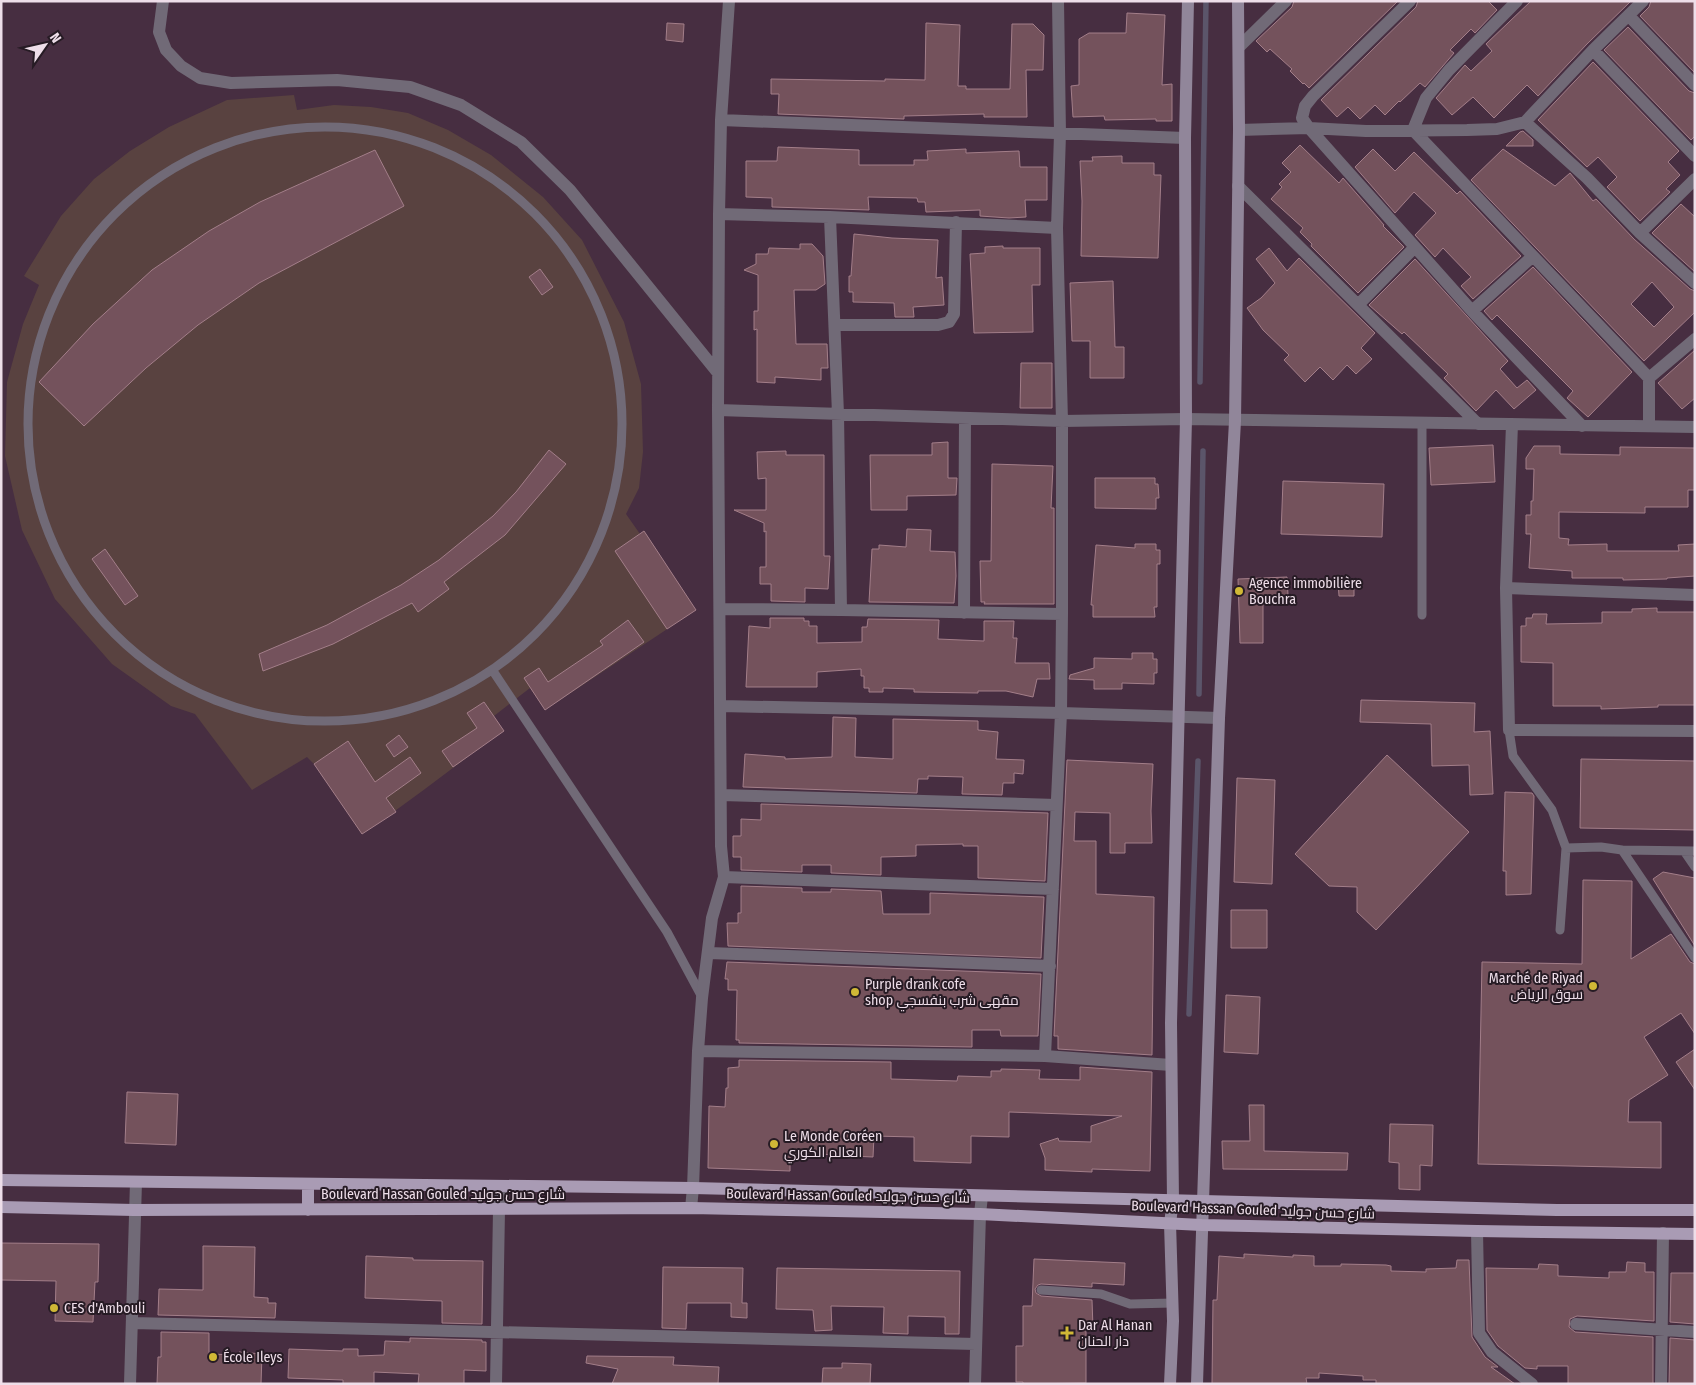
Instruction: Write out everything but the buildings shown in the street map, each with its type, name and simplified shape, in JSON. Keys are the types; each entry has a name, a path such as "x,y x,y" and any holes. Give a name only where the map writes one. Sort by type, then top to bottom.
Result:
{"main road":[{"path":"1170,1384 1173,1303 1170,1223 1173,1201 1170,1023 1186,419 1185,138 1188,1"},
{"path":"1197,1384 1219,718 1236,421 1239,130 1238,1"},
{"name":"Boulevard Hassan Gouled شارع حسن جوليد","path":"1,1180 693,1188 1557,1210 1695,1210"},
{"path":"308,1184 308,1210"},
{"path":"1340,1228 1341,1205"},
{"name":"Boulevard Hassan Gouled شارع حسن جوليد","path":"1,1207 134,1210 691,1208 980,1214 1202,1225 1695,1234"}],"street":[{"path":"163,1 159,32 166,50 181,66 200,78 231,83 337,80 410,87 461,105 521,142 570,190 718,374"},
{"path":"691,1208 702,998 712,918 724,877 722,846 718,410 719,214 721,120 730,1"},
{"path":"1046,1056 1061,713 1062,420 1057,228 1060,134 1058,1"},
{"path":"1239,47 1286,1"},
{"path":"1410,1 1313,96 1305,106 1302,118 1472,311 1582,426"},
{"path":"1413,130 1426,98 1449,70 1517,1"},
{"path":"1239,130 1309,128 1366,131 1497,129 1525,122 1593,50 1643,1"},
{"path":"1629,16 1695,85"},
{"path":"1593,50 1695,156"},
{"path":"721,120 1185,138"},
{"path":"1525,122 1587,178 1640,233 1695,283"},
{"path":"1413,130 1649,378 1649,426"},
{"path":"1640,233 1695,179"},
{"path":"1238,186 1478,424"},
{"path":"719,214 956,222 1057,228"},
{"path":"830,217 838,414 841,610"},
{"path":"835,325 938,325 949,322 954,314 956,222"},
{"path":"1358,305 1415,247"},
{"path":"1472,311 1533,256"},
{"path":"1649,378 1695,339"},
{"path":"718,410 1062,420 1186,419 1695,427"},
{"path":"964,613 965,418"},
{"path":"1512,424 1506,588 1509,730 1695,731"},
{"path":"1506,588 1695,595"},
{"path":"720,609 1062,614"},
{"path":"721,706 1219,718"},
{"path":"722,795 1056,805"},
{"path":"724,877 1053,889"},
{"path":"709,954 1050,966"},
{"path":"698,1052 1046,1056 1171,1065"},
{"path":"130,1384 136,1182"},
{"path":"496,1384 501,1187"},
{"path":"975,1384 982,1196"},
{"path":"1477,1231 1479,1332 1492,1352 1532,1384"},
{"path":"1661,1384 1663,1234"},
{"path":"133,1323 976,1344"},
{"path":"1576,1324 1695,1332"}],"lane":[{"path":"344,126 400,136 453,156 501,185 543,223 578,269 603,320 618,374 622,431 616,487 599,541 572,591 536,635 493,671 443,698 390,715 334,722 277,718 222,703 171,678 126,644 88,603 83,595 58,554 38,501 28,445 29,388 41,333 63,281 94,234 134,194 180,162 232,140 288,128 344,126"},
{"path":"1422,423 1422,615"},
{"path":"493,671 667,932 702,998"},
{"path":"1509,730 1513,756 1552,810 1566,848 1560,930"},
{"path":"1566,848 1601,847 1622,850 1695,851"},
{"path":"1622,850 1695,958"},
{"path":"1684,850 1695,867"},
{"path":"1041,1290 1101,1294 1130,1304 1173,1303"}],"shaded area":[{"path":"294,95 297,110 334,105 371,107 408,113 448,130 491,155 543,197 582,240 624,322 641,384 643,452 639,488 626,514 640,534 644,531 696,610 545,710 530,688 494,716 504,731 362,834 314,764 307,757 252,790 195,714 171,706 112,664 55,599 22,530 5,456 7,382 23,324 39,285 24,276 61,216 94,179 130,151 169,127 227,100"}],"waterway":[{"path":"1200,382 1206,1"},
{"path":"1199,694 1203,451"},
{"path":"1189,1014 1198,761"}],"place":[{"name":"Agence immobilière Bouchra","path":"1239,591"},
{"name":"Marché de Riyad سوق الرياض","path":"1593,986"},
{"name":"Purple drank cofe shop مقهى شرب بنفسجي","path":"855,992"},
{"name":"Le Monde Coréen العالم الكوري","path":"774,1144"},
{"name":"CES d'Ambouli","path":"54,1308"},
{"name":"Dar Al Hanan دار الحنان","path":"1067,1333"},
{"name":"École Ileys","path":"213,1357"}]}
